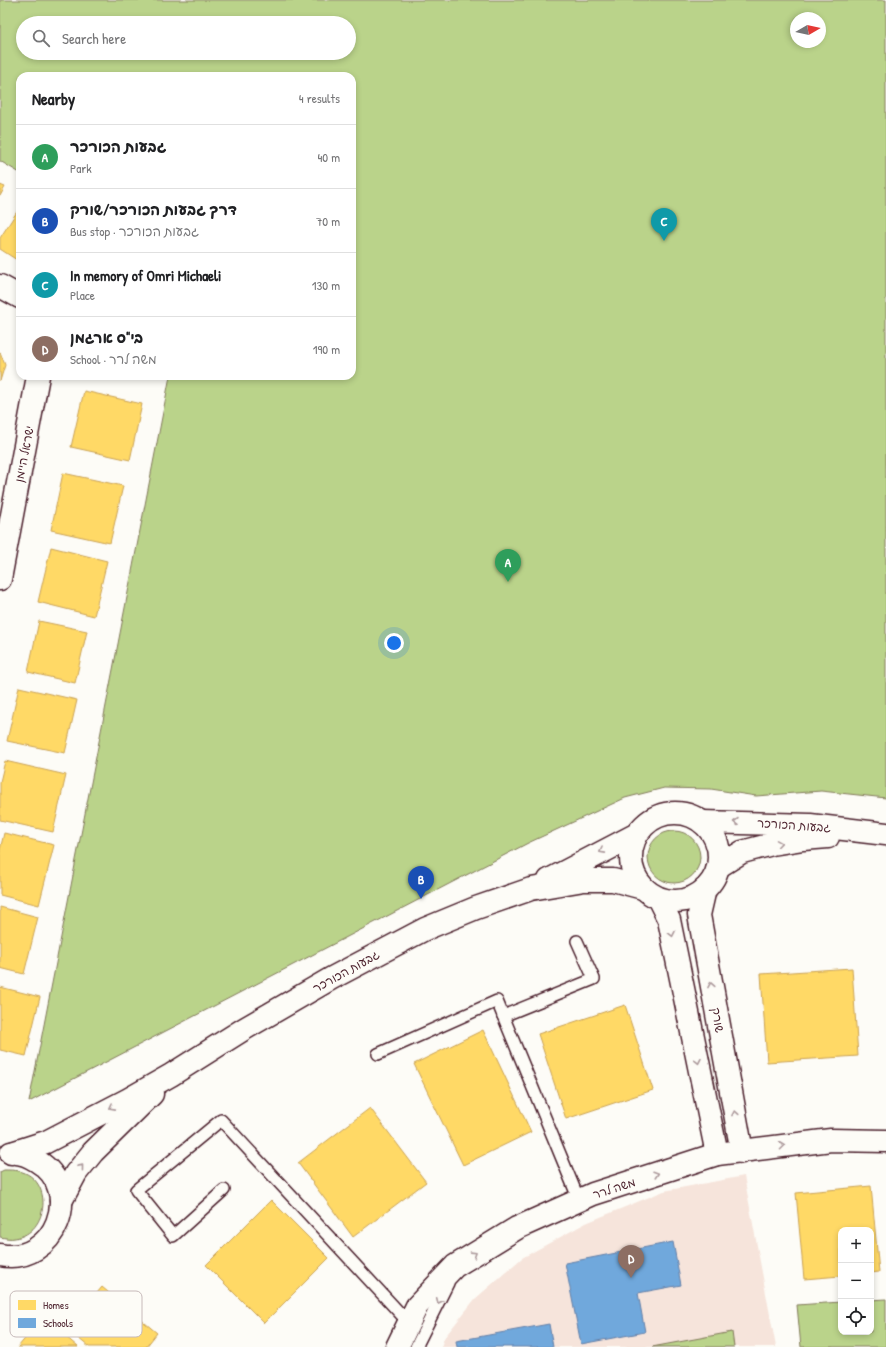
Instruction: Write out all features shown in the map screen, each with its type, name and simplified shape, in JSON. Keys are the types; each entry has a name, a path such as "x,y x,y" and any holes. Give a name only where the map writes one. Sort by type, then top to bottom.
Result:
{"street":[{"path":"0,286 16,295"},
{"name":"ישראל היימן","path":"0,579 37,380"},
{"path":"650,893 670,900 683,900 694,896 705,889 713,879 718,868 719,855 717,842 711,831 702,822 692,816 680,812 667,813 655,817 645,824 637,834 632,844 631,856 632,867 636,878 650,893 669,920 717,1154"},
{"name":"גבעות הכורכר","path":"702,822 810,825 886,834"},
{"name":"גבעות הכורכר","path":"531,890 637,834"},
{"name":"גבעות הכורכר","path":"718,868 742,852 772,844 803,839 886,834"},
{"name":"גבעות הכורכר","path":"4,1153 46,1142 171,1075 244,1029 332,978 425,929 476,908 531,890 584,880 613,880 650,893"},
{"name":"שורק","path":"705,889 699,915 742,1152"},
{"name":"גבעות הכורכר","path":"61,1201 76,1173 93,1152 171,1075"},
{"name":"משה לרר","path":"396,1347 416,1306 455,1266 517,1228 593,1194 717,1154 831,1140 886,1142"},
{"path":"1,1256 30,1252 41,1246 50,1237 56,1226 60,1213 61,1201 58,1186 51,1174 41,1163 29,1156 4,1153"}],"lane":[{"path":"503,1016 594,979 577,941"},
{"path":"378,1054 497,1001 579,1200"},
{"path":"224,1190 173,1236 136,1190 221,1120 409,1322"},
{"path":"416,1347 455,1266"}],"shaded area":[{"path":"744,1176 776,1347 441,1347 444,1338 475,1299 522,1258 586,1223 664,1191"}],"green space":[{"path":"0,0 886,0 886,798 821,791 756,796 711,789 664,788 625,798 528,843 29,1102 169,380 356,380 356,72 16,72 16,171 0,161"},
{"path":"674,831 688,835 696,843 700,857 696,871 688,879 674,883 660,879 652,871 648,857 652,843 660,835"},
{"path":"4,1170 19,1171 30,1176 38,1184 42,1194 43,1206 35,1227 26,1234 13,1238 0,1237 0,1172"},
{"path":"886,1299 886,1347 801,1347 797,1305 838,1302 838,1335 874,1335 874,1300"},
{"path":"732,1332 734,1347 652,1347"}],"building: Homes":[{"path":"0,185 5,187 0,196"},
{"path":"16,213 16,259 0,249 0,238"},
{"path":"0,352 5,365 0,381"},
{"path":"84,391 142,404 130,460 71,447"},
{"path":"63,473 123,486 110,543 51,530"},
{"path":"51,547 107,561 94,616 38,602"},
{"path":"39,621 87,631 75,683 28,672"},
{"path":"19,687 77,700 65,753 7,741"},
{"path":"5,761 66,775 53,832 0,820 0,782"},
{"path":"4,833 54,845 39,905 0,895 0,850"},
{"path":"0,907 38,917 24,974 0,968"},
{"path":"852,968 858,1056 767,1062 761,974"},
{"path":"0,987 40,997 26,1056 0,1050"},
{"path":"625,1005 653,1090 566,1119 538,1034"},
{"path":"483,1030 531,1132 463,1165 414,1064"},
{"path":"370,1108 426,1182 353,1237 298,1163"},
{"path":"871,1186 879,1272 874,1273 874,1227 838,1227 838,1276 804,1279 796,1193"},
{"path":"271,1200 329,1258 264,1323 206,1265"},
{"path":"102,1287 107,1291 99,1291"},
{"path":"142,1320 157,1333 146,1347 89,1347 77,1337 142,1337"},
{"path":"26,1337 66,1337 78,1347 18,1347"}],"building: Schools":[{"path":"673,1242 681,1285 638,1293 645,1332 581,1344 565,1263"},
{"path":"549,1324 553,1347 457,1347 456,1341"}],"place":[{"name":"In memory of Omri Michaeli","path":"664,241"},
{"name":"גבעות הכורכר","path":"508,582"},
{"name":"דרך גבעות הכורכר/שורק","path":"421,899"},
{"name":"בי\"ס ארגמן","path":"631,1278"}]}
